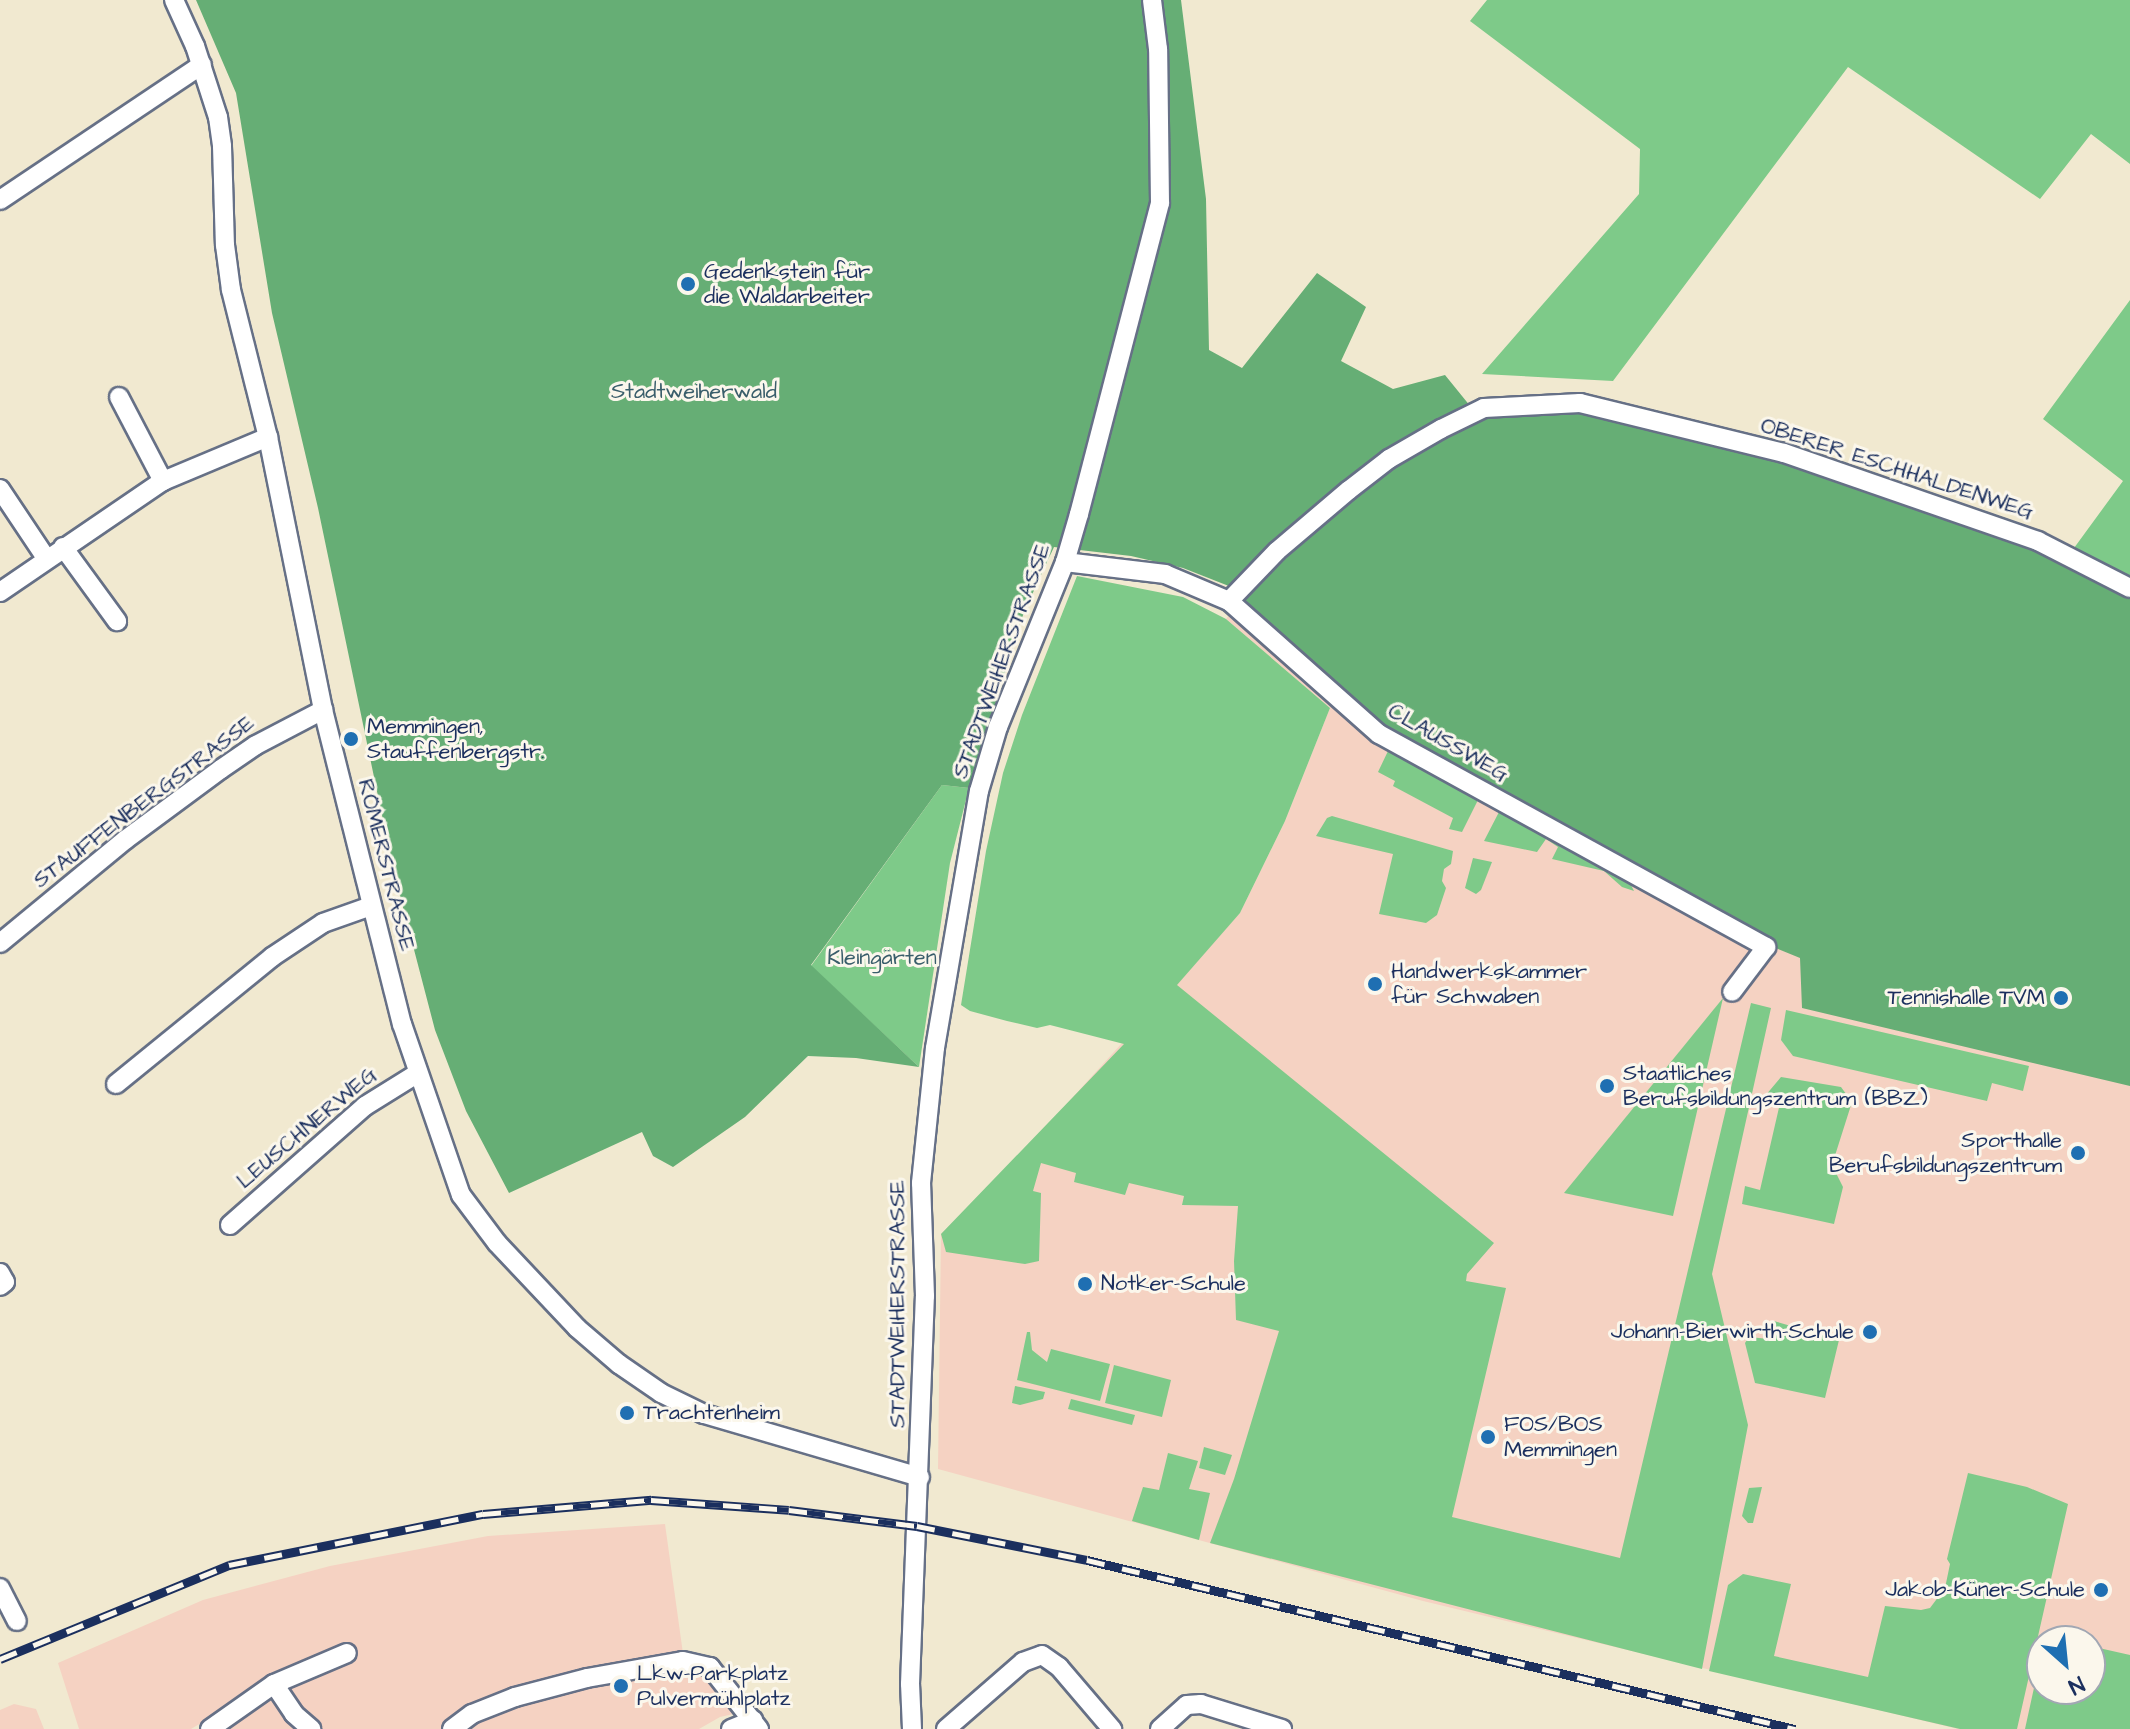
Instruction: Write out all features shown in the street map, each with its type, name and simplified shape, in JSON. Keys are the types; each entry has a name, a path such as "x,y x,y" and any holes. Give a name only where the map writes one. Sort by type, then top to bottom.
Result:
{"street":[{"name":"RÖMERSTRASSE","path":"174,0 202,65 222,146 222,202 231,290 268,437 323,710 371,906 418,1073 461,1195 473,1214 558,1308 619,1364 661,1393 704,1414 920,1477"},
{"name":"STADTWEIHERSTRASSE","path":"912,1729 914,1576 925,1296 921,1183 935,1048 979,791 990,753 1065,562 1160,203 1158,49 1152,0"},
{"path":"0,200 165,86 202,65"},
{"path":"119,397 163,481"},
{"name":"OBERER ESCHHALDENWEG","path":"1229,601 1277,551 1349,490 1389,459 1441,429 1484,408 1580,403 1784,453 2038,541 2130,588"},
{"path":"0,592 163,481 268,437"},
{"path":"0,489 46,558"},
{"path":"63,547 117,621"},
{"name":"CLAUSSWEG","path":"1065,562 1165,574 1229,601 1379,734 1766,947 1732,992"},
{"name":"STAUFFENBERGSTRASSE","path":"0,943 125,840 221,769 256,745 323,710"},
{"path":"116,1084 272,957 323,923 371,906"},
{"name":"LEUSCHNERWEG","path":"230,1225 365,1106 418,1073"},
{"path":"0,1273 5,1282 0,1286"},
{"path":"0,1588 17,1621"},
{"path":"210,1729 274,1684 347,1653"},
{"path":"946,1729 1023,1662 1042,1655 1059,1667 1112,1729"},
{"path":"452,1729 472,1714 515,1697 652,1665 683,1661 710,1667 756,1725 731,1729"},
{"path":"274,1684 294,1714 311,1729"},
{"path":"1160,1729 1187,1705 1201,1704 1282,1729"}],"shaded area":[{"name":"Staatliches Berufsbildungszentrum (BBZ)","path":"1246,593 2130,594 2130,1729 1958,1729 1423,1601 938,1469 941,1234 1044,1129 1240,913 1285,821 1330,708 1226,619"},
{"path":"665,1524 685,1668 704,1677 738,1713 720,1717 699,1729 206,1729 201,1723 191,1729 79,1729 58,1663 203,1600 330,1566 488,1536"},
{"path":"14,1704 36,1709 44,1729 0,1729 0,1710"}],"green space":[{"name":"Stadtweiherwald","path":"196,0 1181,0 1206,199 1209,350 1242,368 1317,273 1366,307 1341,361 1393,389 1445,375 1475,412 1580,403 1784,453 2130,585 2130,1086 1802,1008 1800,958 1754,939 1379,734 1229,601 1239,590 1183,568 1131,556 1054,547 1024,612 969,788 942,785 811,965 919,1067 856,1058 808,1056 745,1117 673,1167 653,1156 642,1132 509,1193 466,1111 435,1030 394,873 318,508 272,313 236,93"},
{"path":"1487,0 2130,0 2130,164 2091,134 2040,199 1848,67 1613,381 1482,374 1639,194 1640,149 1470,21"},
{"path":"2130,300 2130,594 2066,559 2123,481 2043,419"},
{"path":"1077,576 1183,597 1226,619 1330,708 1285,821 1240,913 1177,985 1494,1243 1467,1274 1466,1281 1506,1288 1452,1517 1620,1558 1751,1003 1771,1008 1712,1274 1748,1425 1702,1669 1210,1543 1234,1479 1279,1331 1236,1320 1234,1261 1238,1206 1182,1205 1184,1196 1129,1183 1125,1195 1074,1182 1076,1173 1041,1163 1033,1191 1041,1193 1039,1261 1025,1264 946,1252 941,1234 1124,1044 1050,1025 1037,1028 1007,1021 970,1011 961,1005 986,851 1003,773 1022,715"},
{"path":"1389,749 1478,800 1462,832 1449,829 1453,818 1393,786 1395,781 1378,772"},
{"name":"Kleingärten","path":"942,785 969,788 950,863 919,1067 811,966"},
{"path":"1499,812 1630,883 1634,891 1622,887 1604,871 1552,859 1558,847 1546,839 1537,852 1484,841"},
{"path":"1332,816 1453,851 1451,864 1444,869 1442,881 1446,888 1437,915 1426,923 1379,914 1393,854 1316,836 1327,818"},
{"path":"1473,858 1492,862 1481,890 1476,894 1465,888"},
{"path":"1723,998 1673,1216 1564,1193"},
{"path":"1786,1010 2029,1066 2023,1091 1992,1083 1987,1101 1793,1056 1781,1040"},
{"path":"1781,1077 1841,1087 1852,1102 1832,1165 1843,1187 1834,1224 1742,1204 1745,1186 1760,1190 1781,1099 1765,1096"},
{"path":"1774,1321 1839,1340 1825,1398 1755,1383 1745,1343 1749,1337 1769,1339"},
{"path":"1027,1332 1030,1332 1032,1350 1047,1362 1051,1349 1110,1364 1100,1401 1017,1380"},
{"path":"1114,1365 1171,1380 1162,1417 1105,1403"},
{"path":"1015,1386 1045,1392 1043,1399 1020,1405 1012,1403"},
{"path":"1071,1399 1135,1415 1132,1425 1068,1409"},
{"path":"1204,1447 1232,1455 1225,1475 1199,1468"},
{"path":"1168,1453 1198,1461 1189,1489 1210,1493 1199,1540 1132,1521 1143,1487 1159,1490"},
{"path":"1968,1473 2027,1487 2068,1504 2041,1625 2026,1625 2026,1689 2017,1729 1960,1729 1709,1671 1728,1585 1743,1574 1791,1584 1774,1656 1868,1677 1885,1606 1930,1608 1945,1588 1950,1564 1947,1559"},
{"path":"1762,1487 1753,1523 1748,1523 1742,1516 1749,1488"},
{"path":"2106,1650 2130,1655 2130,1729 2025,1729 2030,1705 2106,1705"}],"railway":[{"path":"0,1659 229,1565 483,1514 651,1500 789,1510 917,1526 1087,1560 1795,1729"}],"place":[{"name":"Gedenkstein für die Waldarbeiter","path":"688,284"},
{"name":"Memmingen, Stauffenbergstr.","path":"351,739"},
{"name":"Handwerkskammer für Schwaben","path":"1375,984"},
{"name":"Tennishalle TVM","path":"2061,998"},
{"name":"Staatliches Berufsbildungszentrum (BBZ)","path":"1607,1086"},
{"name":"Sporthalle Berufsbildungszentrum","path":"2078,1153"},
{"name":"Notker-Schule","path":"1085,1284"},
{"name":"Johann-Bierwirth-Schule","path":"1870,1332"},
{"name":"Trachtenheim","path":"627,1413"},
{"name":"FOS/BOS Memmingen","path":"1488,1437"},
{"name":"Jakob-Küner-Schule","path":"2101,1590"},
{"name":"Lkw-Parkplatz Pulvermühlplatz","path":"621,1686"}]}
